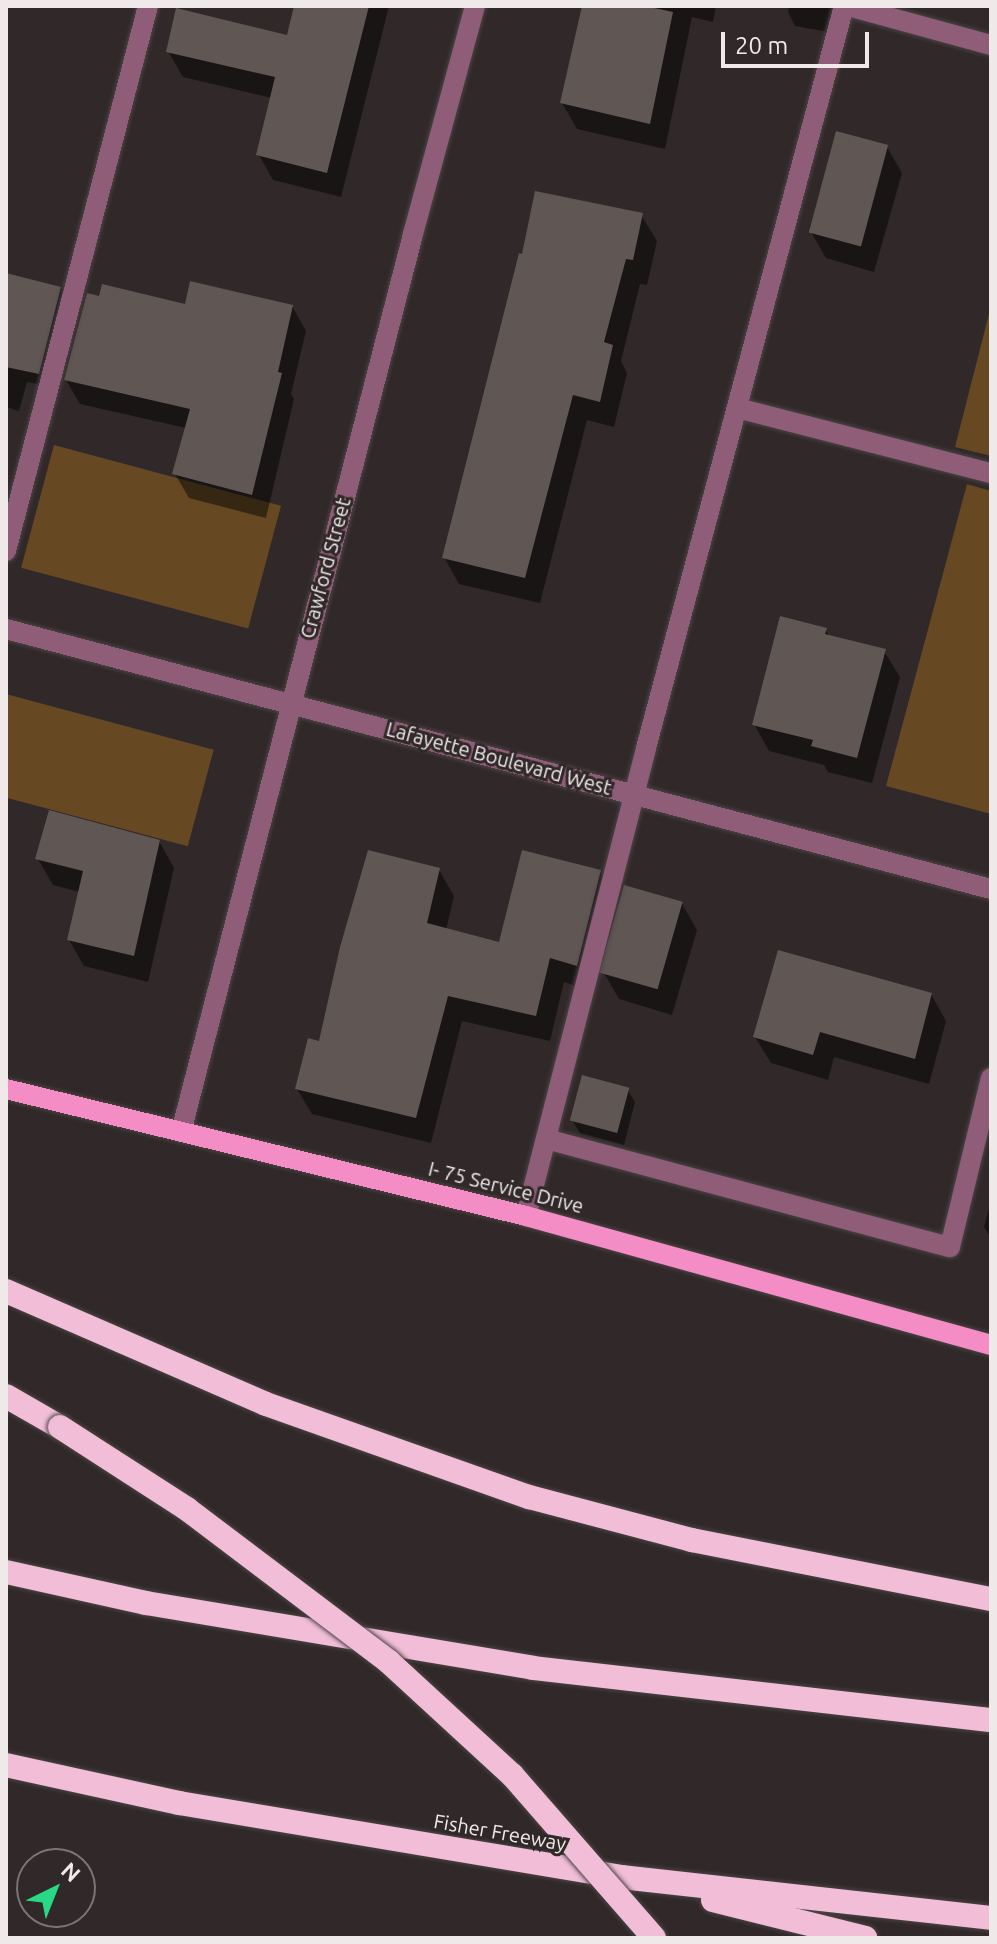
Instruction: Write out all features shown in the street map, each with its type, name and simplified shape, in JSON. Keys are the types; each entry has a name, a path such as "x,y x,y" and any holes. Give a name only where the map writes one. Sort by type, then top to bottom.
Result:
{"highway":[{"path":"6,1291 266,1404 529,1497 692,1540 991,1599"},
{"path":"6,1396 60,1427 211,1525 389,1662 512,1775 654,1938"},
{"path":"6,1572 146,1603 533,1668 991,1720"},
{"name":"Fisher Freeway","path":"6,1765 179,1803 621,1877 991,1918"},
{"path":"621,1877 865,1938"}],"main road":[{"name":"I- 75 Service Drive","path":"6,1089 526,1216 991,1345"}],"street":[{"path":"6,551 148,6"},
{"name":"Crawford Street","path":"181,1132 290,704 475,6"},
{"path":"526,1216 634,794 846,6 991,45"},
{"path":"737,408 991,473"},
{"name":"Lafayette Boulevard West","path":"6,629 991,889"},
{"path":"546,1139 950,1247 991,1078"}],"shaded area":[{"path":"991,306 991,456 955,447"},
{"path":"54,445 281,506 248,628 21,568"},
{"path":"967,484 991,491 991,814 886,786"},
{"path":"6,694 214,750 188,846 6,798"}],"building":[{"path":"294,6 369,6 327,173 256,155 275,77 166,52 176,8 287,35"},
{"path":"582,6 645,6 673,12 650,124 560,103"},
{"path":"836,131 888,145 861,246 809,232"},
{"path":"535,191 643,213 633,260 626,259 604,342 613,345 600,402 573,395 525,578 442,558 519,253 522,254"},
{"path":"6,273 61,287 39,374 6,367"},
{"path":"190,281 293,305 278,372 282,373 252,495 172,474 190,409 64,380 87,293 99,296 102,284 185,304"},
{"path":"780,616 827,628 825,634 886,649 857,758 811,746 813,740 752,725"},
{"path":"49,810 160,840 134,956 67,940 83,871 35,859"},
{"path":"368,850 440,868 427,923 499,942 522,850 601,870 577,966 550,958 536,1016 448,996 416,1118 295,1089 308,1038 319,1041 340,947"},
{"path":"624,885 683,902 658,989 599,972"},
{"path":"778,950 932,993 915,1059 820,1032 813,1055 753,1037"},
{"path":"582,1075 629,1088 617,1133 570,1120"}]}
